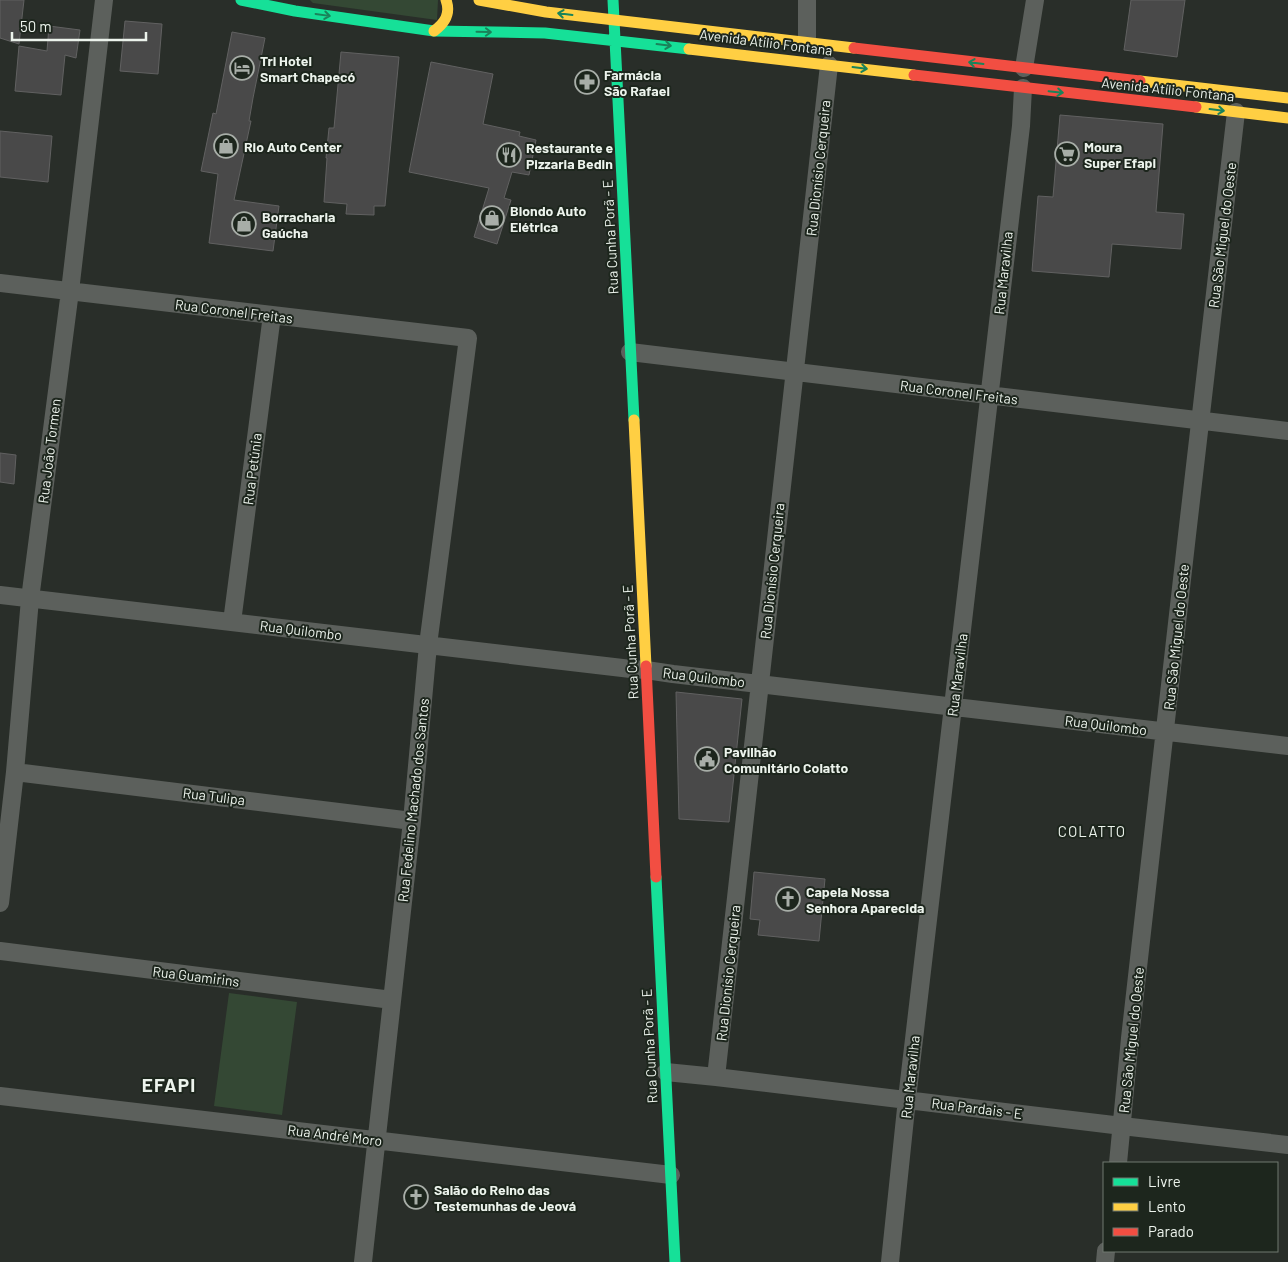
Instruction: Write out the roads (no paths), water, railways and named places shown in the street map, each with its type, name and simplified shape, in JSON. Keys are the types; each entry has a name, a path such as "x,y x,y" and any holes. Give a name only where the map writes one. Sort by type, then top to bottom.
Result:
{"main road":[{"name":"Avenida Atílio Fontana","path":"241,0 293,6 434,31 545,33 615,40 1288,118"},
{"path":"434,31 443,24 448,14 448,3 446,0"},
{"name":"Avenida Atílio Fontana","path":"479,0 546,12 1288,98"},
{"name":"Rua Cunha Porã - E","path":"614,0 675,1262"}],"street":[{"name":"Rua João Tormen","path":"0,903 15,772 30,599 70,291 104,0"},
{"path":"807,0 807,43"},
{"path":"1024,68 1035,0"},
{"name":"Rua Dionísio Cerqueira","path":"716,1077 829,64"},
{"name":"Rua Maravilha","path":"890,1262 907,1099 1024,88"},
{"name":"Rua São Miguel do Oeste","path":"1118,1162 1130,1038 1236,112"},
{"name":"Rua Coronel Freitas","path":"0,283 468,338"},
{"name":"Rua Petúnia","path":"232,622 272,315"},
{"name":"Rua Fedelino Machado dos Santos","path":"363,1262 412,821 428,645 468,338"},
{"name":"Rua Coronel Freitas","path":"630,352 1288,431"},
{"name":"Rua Quilombo","path":"0,595 1288,746"},
{"name":"Rua Tulipa","path":"15,772 412,821"},
{"name":"Rua Guamirins","path":"0,951 392,1000"},
{"name":"Rua Pardais - E","path":"666,1072 1288,1145"},
{"name":"Rua André Moro","path":"0,1096 671,1175"}],"place":[{"name":"Tri Hotel Smart Chapecó","path":"242,68"},
{"name":"Farmácia São Rafael","path":"587,82"},
{"name":"Rio Auto Center","path":"226,146"},
{"name":"Moura Super Efapi","path":"1067,154"},
{"name":"Restaurante e Pizzaria Bedin","path":"509,155"},
{"name":"Biondo Auto Elétrica","path":"492,218"},
{"name":"Borracharia Gaúcha","path":"244,224"},
{"name":"Pavilhão Comunitário Colatto","path":"707,759"},
{"name":"Capela Nossa Senhora Aparecida","path":"788,899"},
{"name":"Salão do Reino das Testemunhas de Jeová","path":"416,1197"}],"district":[{"name":"COLATTO","path":"1092,831"},
{"name":"EFAPI","path":"169,1084"}]}
